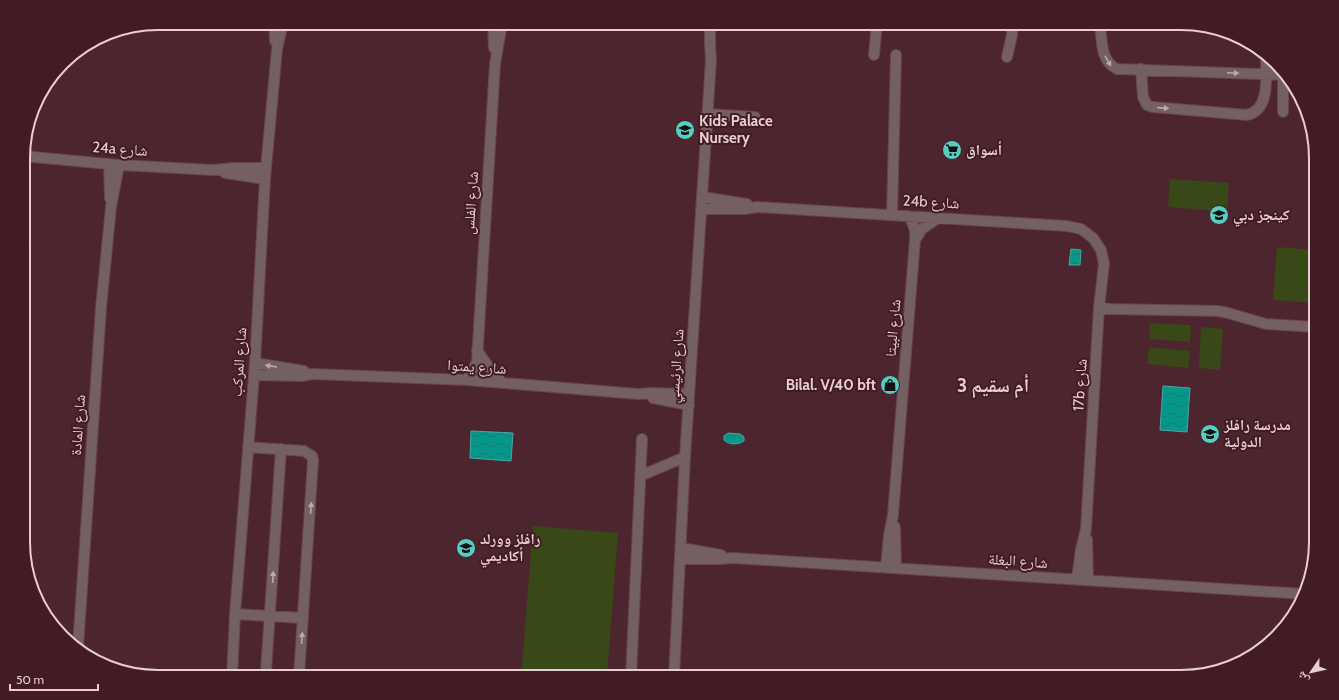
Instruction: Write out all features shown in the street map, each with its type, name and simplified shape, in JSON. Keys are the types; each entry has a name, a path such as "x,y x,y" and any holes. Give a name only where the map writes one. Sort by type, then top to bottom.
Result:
{"street":[{"name":"شارع المركب","path":"274,30 277,49"},
{"name":"شارع المركب","path":"232,670 235,614 255,363 265,179 277,49 281,30"},
{"name":"شارع الفلس","path":"493,30 496,58"},
{"name":"شارع الفلس","path":"467,380 474,368 478,350 496,58 501,30"},
{"name":"شارع الرئيسي","path":"674,670 685,457 711,56 710,30"},
{"name":"شارع الرئيسي","path":"711,56 714,47 716,30"},
{"path":"874,55 876,30"},
{"path":"1007,57 1012,30"},
{"path":"1101,30 1106,61 1110,66 1117,69 1279,75"},
{"path":"892,215 896,55"},
{"path":"1141,69 1143,97 1147,105 1153,107 1247,115 1255,112 1262,104 1264,99 1266,62"},
{"path":"1283,112 1284,81"},
{"path":"707,114 755,118"},
{"name":"24a شارع","path":"30,157 114,164 215,170 265,179"},
{"name":"شارع المادة","path":"78,641 101,316 112,206 109,187 114,164"},
{"name":"24a شارع","path":"215,170 233,168 266,168"},
{"name":"24b شارع","path":"702,197 757,207"},
{"name":"24b شارع","path":"701,209 739,209 757,207 1074,227 1087,233 1097,244"},
{"name":"شارع البيتا","path":"891,568 895,533 892,515 915,240 915,229 908,216"},
{"path":"915,240 922,229 938,218"},
{"name":"17b شارع","path":"1088,580 1086,529 1099,307 1104,264 1103,257 1097,244"},
{"path":"1099,307 1110,309 1218,311 1238,315 1266,324 1309,327"},
{"path":"478,350 485,362 502,383"},
{"name":"شارع يمتوا","path":"255,363 294,369 314,374"},
{"name":"شارع يمتوا","path":"254,375 301,376 314,374 467,380 689,399"},
{"path":"631,670 642,439"},
{"path":"248,447 304,451 312,456 313,460 299,670"},
{"path":"266,670 281,449"},
{"path":"640,476 685,457"},
{"name":"17b شارع","path":"1077,580 1081,549 1086,529"},
{"name":"شارع البغلة","path":"681,548 718,554 731,558"},
{"name":"شارع البغلة","path":"680,558 731,558 1298,594"},
{"path":"235,614 303,618"}],"green space":[{"path":"1170,179 1229,183 1227,212 1168,207"},
{"path":"1277,247 1309,250 1309,303 1273,300"},
{"path":"1150,323 1191,325 1190,342 1149,339"},
{"path":"1201,327 1223,329 1220,370 1199,368"},
{"path":"1149,347 1190,351 1188,368 1147,364"},
{"path":"533,526 618,533 608,670 522,670"}],"water":[{"path":"1071,249 1081,250 1080,265 1069,265"},
{"path":"1163,386 1190,388 1187,432 1160,430"},
{"path":"471,431 513,433 511,461 470,458"},
{"path":"728,433 740,434 744,437 744,441 736,444 728,443 724,440 724,436"}],"place":[{"name":"Kids Palace Nursery","path":"685,130"},
{"name":"أسواق","path":"952,150"},
{"name":"كينجز دبي","path":"1219,215"},
{"name":"Bilal. V/40 bft","path":"890,385"},
{"name":"مدرسة رافلز الدولية","path":"1210,434"},
{"name":"رافلز وورلد أكاديمي","path":"466,548"}],"district":[{"name":"أم سقيم 3","path":"993,385"}]}
